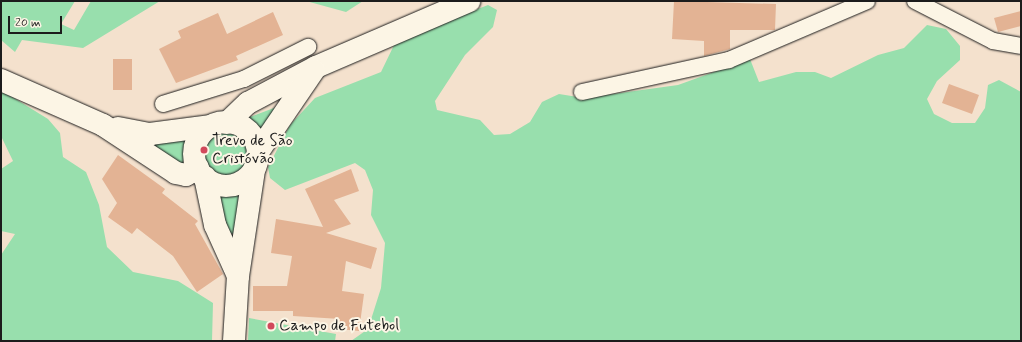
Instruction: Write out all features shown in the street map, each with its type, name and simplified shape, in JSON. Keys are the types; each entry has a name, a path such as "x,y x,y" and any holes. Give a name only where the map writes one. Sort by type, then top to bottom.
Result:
{"main road":[{"path":"238,276 215,225 195,149 203,132 219,124 248,102 316,67 469,1"},
{"path":"1,80 103,125 176,173 186,175 201,173 221,186 231,186 256,161 316,67"},
{"path":"103,125 150,134 219,124 244,128 256,161 238,276 234,341"}],"street":[{"path":"582,92 729,60 867,1"},
{"path":"915,1 993,41 1021,46"},
{"path":"163,104 244,79 308,46"},
{"path":"244,79 248,102"}],"green space":[{"path":"1,1 75,1 61,24 74,30 91,1 160,1 83,48 22,40 15,52 1,40"},
{"path":"306,1 363,1 346,12"},
{"path":"488,5 497,10 493,27 465,55 435,101 437,110 480,120 494,135 510,134 530,122 542,102 559,94 584,98 678,85 750,59 759,82 796,72 815,72 831,78 878,55 904,48 927,25 946,29 960,46 960,60 937,81 927,99 934,114 952,123 975,123 985,108 988,85 999,80 1021,92 1021,341 351,341 368,329 381,288 385,243 371,215 373,190 365,170 355,163 285,190 270,178 268,167 290,125 315,98 381,72 396,41"},
{"path":"1,90 48,119 60,133 63,157 86,172 99,205 107,247 133,272 178,281 213,303 212,341 1,341 1,255 15,234 1,231 1,169 13,161 1,136"},
{"path":"287,103 262,137 245,119"},
{"path":"193,131 182,166 137,136"},
{"path":"222,133 230,133 242,139 248,151 248,159 242,171 230,177 222,177 210,171 204,159 204,151 210,139"},
{"path":"239,190 236,234 229,233 213,193"},
{"name":"Campo de Futebol","path":"249,318 336,334 335,341 248,341"}],"building":[{"path":"674,1 776,4 775,30 730,30 730,49 704,56 704,41 672,39"},
{"path":"1021,11 1021,26 998,32 994,18"},
{"path":"273,12 283,35 236,56 238,60 176,83 159,49 181,38 178,31 218,13 227,34"},
{"path":"113,59 132,59 132,90 113,90"},
{"path":"949,84 979,95 972,114 942,103"},
{"path":"118,155 165,189 162,193 198,221 195,224 223,274 197,292 173,256 137,228 132,234 108,217 117,203 102,179"},
{"path":"351,169 359,191 334,200 351,224 326,233 377,248 371,269 346,261 342,291 364,294 359,331 339,329 340,319 293,316 293,311 253,311 253,286 287,286 292,256 271,253 276,219 323,227 305,189"}],"place":[{"name":"Trevo de São Cristóvão","path":"204,150"},
{"name":"Campo de Futebol","path":"271,326"}]}
